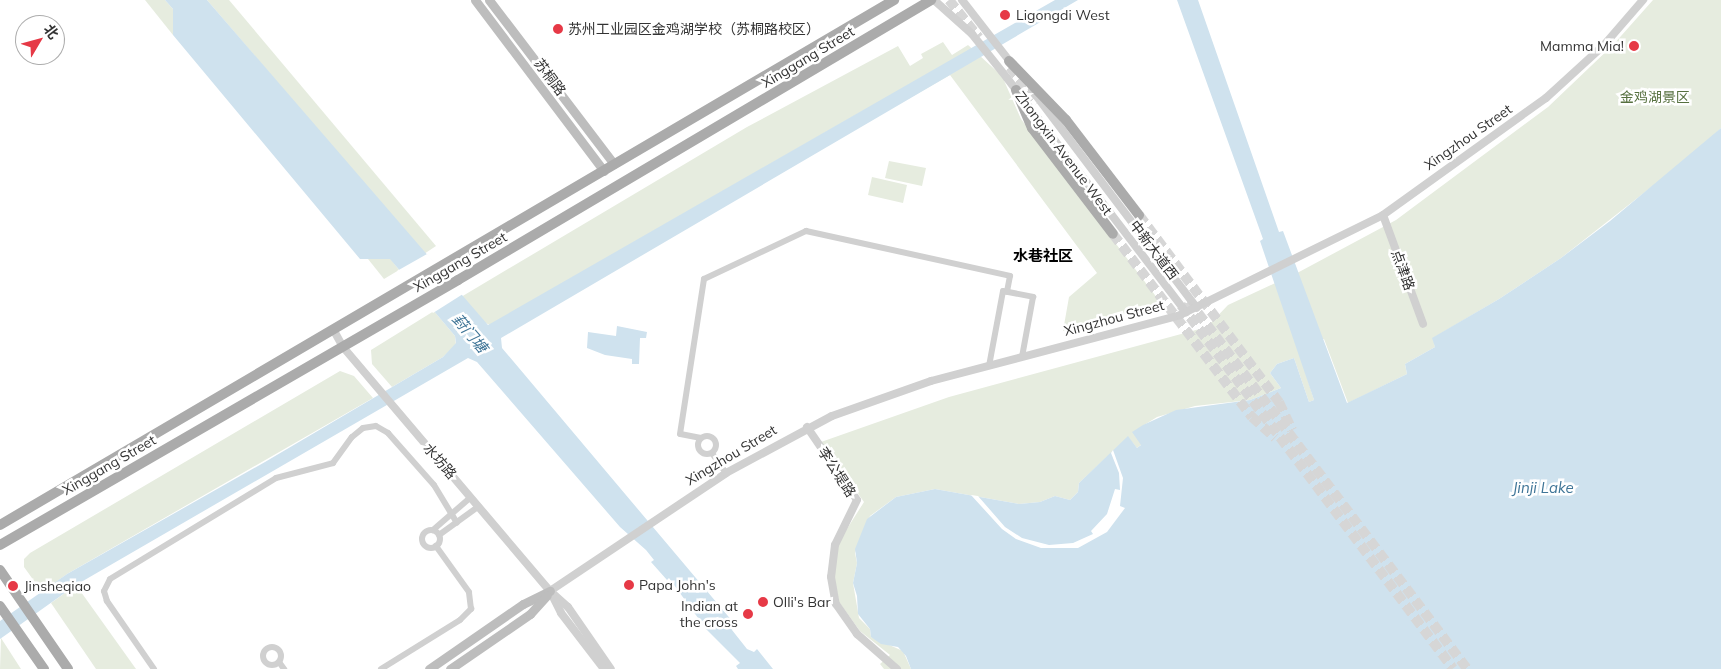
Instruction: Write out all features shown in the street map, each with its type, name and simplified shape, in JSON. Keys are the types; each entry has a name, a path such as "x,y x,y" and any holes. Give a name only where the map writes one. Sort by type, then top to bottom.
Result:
{"main road":[{"name":"苏桐路","path":"475,0 604,171"},
{"name":"苏桐路","path":"489,0 614,164"},
{"name":"Xinggang Street","path":"0,525 894,0"},
{"name":"Xinggang Street","path":"0,545 458,280 933,0"},
{"path":"489,19 498,12"},
{"path":"1009,61 1066,120 1139,215"},
{"path":"1016,90 1032,128 1113,234"},
{"path":"592,156 602,148"},
{"path":"0,570 68,669"},
{"name":"Xingzhou Street","path":"429,669 523,604 550,591"},
{"name":"Xingzhou Street","path":"450,669 530,614 550,591"},
{"path":"0,606 44,669"}],"street":[{"name":"Zhongxin Avenue West","path":"933,0 972,34 1186,312"},
{"name":"中新大道西","path":"962,0 1197,308"},
{"name":"Xingzhou Street","path":"550,591 726,472 807,427 892,393 1197,308 1383,215 1546,98 1593,57 1644,0"},
{"name":"点津路","path":"1383,215 1422,324"},
{"path":"712,453 716,445 714,440 706,436 700,438 680,434 704,279 806,231 1010,276 1007,292"},
{"path":"989,366 1003,291 1033,297 1022,357"},
{"name":"水坊路","path":"333,330 343,347 550,591 568,607 611,669"},
{"path":"154,669 107,602 104,591 108,582 276,478 333,463 352,437 363,428 376,426 388,433 438,489 451,516 457,523"},
{"name":"李公堤路","path":"807,427 857,500 838,536 833,554 831,577 836,604 857,634 896,669"},
{"path":"700,438 698,444 700,452 712,453 726,472"},
{"path":"436,546 428,547 422,541 425,532 433,530 471,497"},
{"path":"436,546 439,535 479,506"},
{"path":"433,530 439,535"},
{"path":"381,669 460,620 471,609 469,592 436,546"},
{"name":"水坊路","path":"550,591 561,613 604,669"},
{"path":"279,662 284,669"}],"green space":[{"path":"145,0 165,0 173,9 173,35"},
{"path":"207,0 229,0 436,246 424,254"},
{"name":"金鸡湖景区","path":"1653,0 1721,0 1721,128 1696,152 1561,258 1499,299 1433,338 1435,347 1405,364 1407,374 1348,403 1324,339 1297,346 1314,400 1309,402 1294,358 1277,364 1270,373 1281,388 1250,400 1195,406 1157,417 1133,432 1142,444 1137,448 1128,437 1079,483 1078,492 1070,500 1055,496 1040,502 1019,504 935,489 896,497 870,516 855,553 857,563 853,583 859,618 870,629 871,637 903,651 911,669 884,669 880,664 890,655 860,631 839,602 834,576 838,543 864,502 821,442 949,397 1207,327 1228,305 1299,272 1396,220 1548,107 1613,45"},
{"path":"943,42 952,55 968,45 1002,76 1021,119 1161,303 1159,311 1126,313 1063,331 1069,297 1097,273 950,75 873,119 866,109 490,325 481,321 461,297 747,127 898,46 910,66 923,58 921,54"},
{"path":"889,161 926,168 922,186 885,178"},
{"path":"872,177 907,185 903,203 868,195"},
{"path":"390,258 399,270 384,279 368,259"},
{"path":"434,311 455,336 456,345 443,357 392,387 372,364 371,350"},
{"path":"340,371 354,376 373,398 67,574 42,592 24,567 24,559 30,553"},
{"path":"76,585 136,669 96,669 51,603"},
{"path":"1,638 21,669 0,669"}],"water":[{"name":"葑门塘","path":"165,0 207,0 488,325 1055,0 1078,0 501,338 502,348 733,622 730,625 732,630 747,649 754,652 757,649 773,669 738,669 736,666 740,663 706,629 669,578 667,580 651,562 654,560 646,550 620,527 477,362 468,358 76,585 0,639 0,621 67,574 265,462 443,357 456,343 455,336 390,259 360,259 173,35 173,9"},
{"name":"Jinji Lake","path":"1177,0 1198,0 1279,232 1283,231 1347,403 1407,374 1405,364 1435,347 1432,338 1499,299 1561,258 1610,221 1721,128 1721,669 911,669 906,656 898,647 881,644 871,637 870,629 858,614 857,596 853,583 857,563 855,549 867,519 896,497 935,489 1019,504 1040,502 1055,496 1070,500 1078,492 1079,483 1128,436 1137,448 1141,445 1132,432 1143,425 1176,410 1250,400 1281,388 1270,373 1277,364 1294,358 1309,402 1314,400 1260,241 1263,239"},
{"path":"617,326 647,332 646,338 640,338 639,364 632,364 632,359 605,355 587,348 588,332 616,336"}],"pier":[{"path":"427,254 463,294 433,313 397,271"},
{"path":"1113,450 1123,478 1120,506 1125,508 1107,532 1078,548 1041,548 1016,539 1002,529 971,495 978,496 1005,527 1022,538 1049,545 1073,543 1093,534 1091,531 1107,514 1115,489 1120,490 1119,473 1111,453"}],"tunnel":[{"path":"949,0 979,38"},
{"path":"1010,67 1037,103"},
{"path":"1139,215 1279,402 1292,430"},
{"path":"1113,234 1252,417 1275,438"},
{"path":"1189,301 1467,669"},
{"path":"1181,305 1453,669"}],"place":[{"name":"Ligongdi West","path":"1005,15"},
{"name":"苏州工业园区金鸡湖学校（苏桐路校区）","path":"558,29"},
{"name":"Mamma Mia!","path":"1634,46"},
{"name":"Papa John's","path":"629,585"},
{"name":"Jinsheqiao","path":"13,586"},
{"name":"Olli's Bar","path":"763,602"},
{"name":"Indian at the cross","path":"748,614"}],"district":[{"name":"水巷社区","path":"1043,256"}]}
